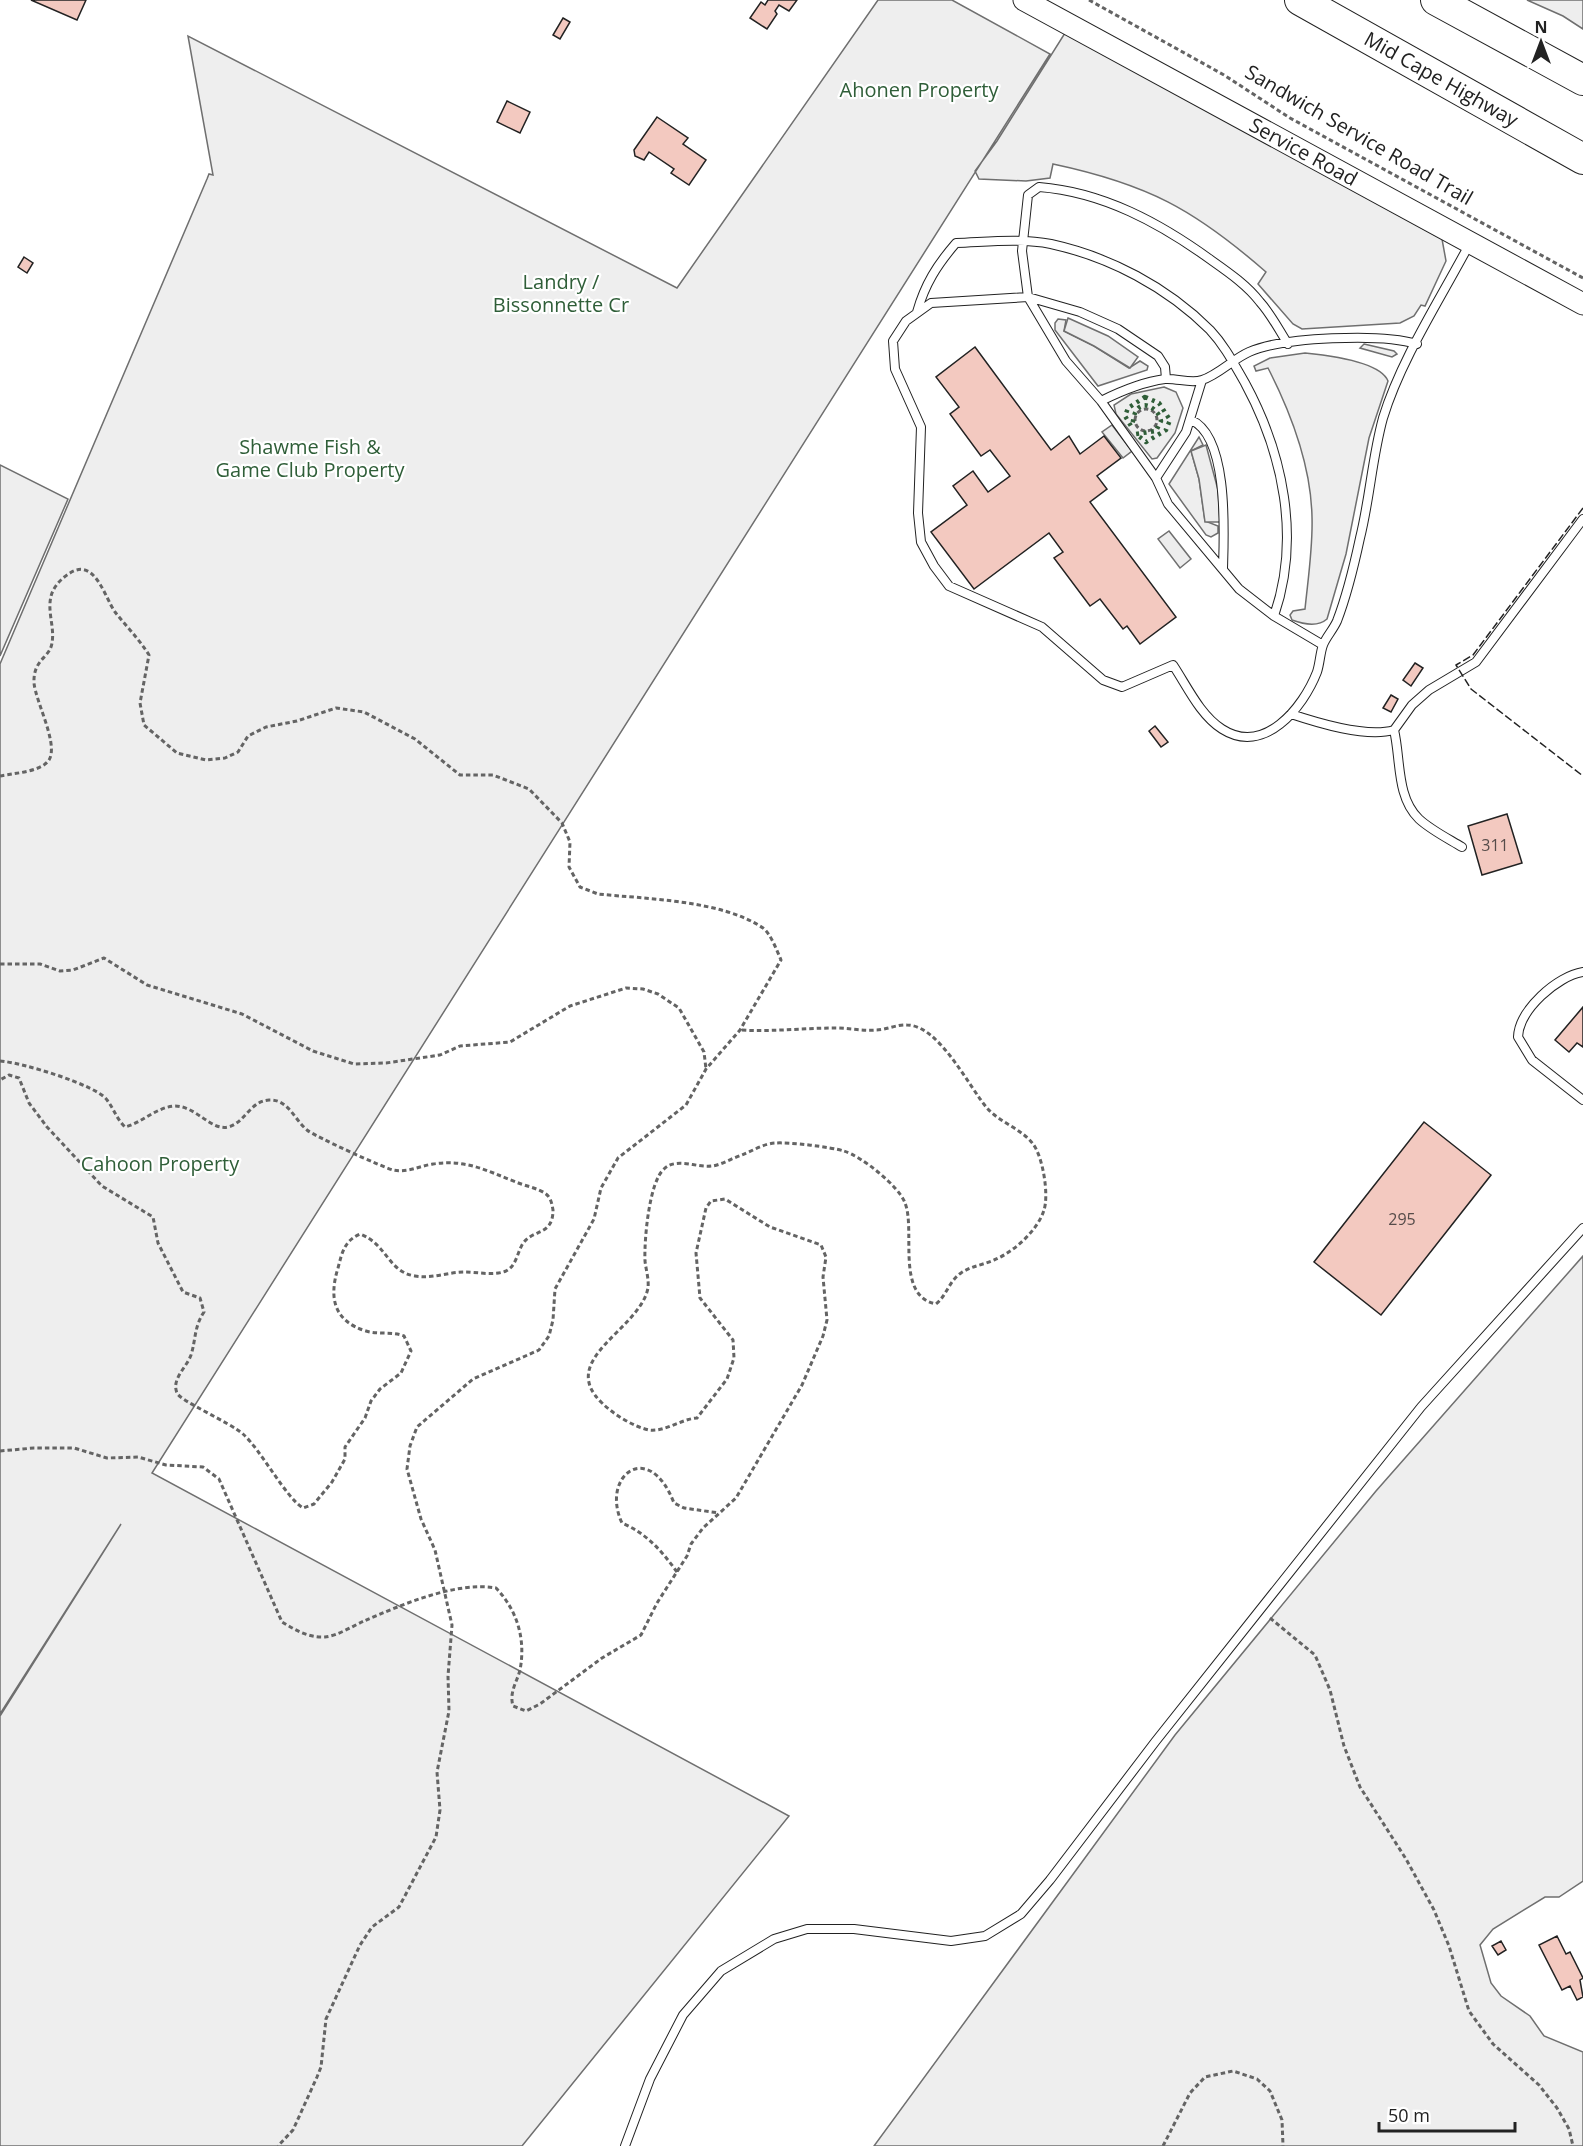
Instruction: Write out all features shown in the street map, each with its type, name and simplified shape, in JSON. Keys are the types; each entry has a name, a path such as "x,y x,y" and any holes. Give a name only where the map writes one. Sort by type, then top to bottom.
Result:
{"highway":[{"name":"Mid Cape Highway","path":"1300,0 1583,159"},
{"path":"1436,0 1583,80"}],"street":[{"name":"Service Road","path":"1024,0 1583,304"}],"lane":[{"path":"1288,344 1260,302 1232,275 1175,233 1130,210 1062,189 1039,187 1028,195 1022,240 1028,297 1066,362 1101,401 1156,477 1168,504 1247,597 1323,645"},
{"path":"917,312 924,288 935,268 956,243 1022,240 1076,251 1113,264 1151,283 1182,305 1210,330 1233,361 1265,422 1280,471 1286,516 1287,562 1283,591 1274,616"},
{"path":"1166,379 1165,367 1158,356 1118,329 1080,312 1028,297 931,303 917,312 897,332 892,353 895,369 921,427 918,513 921,542 934,566 949,586 1042,627 1082,663 1115,686 1131,685 1173,665 1206,717 1223,730 1241,736 1264,735 1278,727 1291,714 1317,672 1323,645 1336,624 1349,582 1365,515 1372,461 1384,415 1417,344 1470,243"},
{"path":"1101,401 1139,384 1166,379 1202,381 1233,361 1258,349 1324,339 1380,338 1417,344"},
{"path":"1156,477 1191,420 1202,381"},
{"path":"1191,420 1203,427 1220,474 1224,495 1223,568"},
{"path":"1462,846 1427,826 1411,808 1403,790 1394,730 1412,705 1429,690 1476,662 1583,519"},
{"path":"1291,714 1322,724 1376,732 1394,730"},
{"path":"1583,972 1559,982 1543,996 1524,1017 1518,1037 1532,1060 1583,1100"},
{"path":"625,2146 650,2079 683,2015 721,1971 774,1939 807,1929 854,1929 951,1941 985,1936 1021,1914 1421,1407 1583,1228"}],"path":[{"name":"Sandwich Service Road Trail","path":"1089,0 1224,75 1290,118 1583,278"},
{"path":"1147,409 1154,412 1157,422 1153,428 1146,430 1140,429 1135,419 1138,413 1147,409"},
{"path":"0,776 35,769 45,764 51,756 51,745 34,684 34,672 40,659 50,649 53,642 49,605 53,591 61,580 81,569 90,572 102,585 113,609 149,655 140,703 144,725 177,753 206,760 225,758 238,752 248,736 266,727 297,721 336,708 351,708 415,739 460,775 493,776 529,789 562,823 570,842 569,867 580,887 597,894 711,908 765,929 781,960 740,1030 706,1069 686,1105 618,1158 601,1188 594,1219 555,1289 553,1320 549,1336 539,1350 473,1379 417,1427 410,1446 407,1469 421,1519 435,1550 452,1625 448,1712 437,1772 440,1810 436,1837 399,1907 372,1927 360,1944 326,2019 321,2067 317,2078 293,2130 278,2146"},
{"path":"0,964 40,964 60,971 73,970 104,958 147,985 242,1014 313,1051 354,1064 386,1063 440,1055 460,1046 510,1042 570,1006 626,988 643,989 658,994 679,1008 704,1052 706,1069"},
{"path":"0,1451 74,1448 107,1458 138,1457 166,1465 203,1467 219,1479 282,1622 300,1633 327,1637 394,1608 443,1593 483,1586 496,1588 511,1604 519,1626 520,1669 511,1700 513,1706 526,1711 540,1704 602,1658 641,1635 691,1544 736,1497 815,1360 827,1320 824,1277 826,1257 821,1245 770,1227 725,1199 711,1201 706,1208 696,1253 700,1298 733,1340 735,1358 727,1379 697,1418 674,1423 663,1429 649,1430 608,1409 595,1397 588,1386 587,1375 591,1363 645,1298 648,1280 645,1260 647,1225 657,1180 663,1169 671,1164 715,1166 775,1143 845,1151 883,1175 905,1202 912,1279 921,1298 936,1304 943,1298 952,1279 963,1271 996,1260 1019,1242 1039,1224 1045,1207 1044,1170 1033,1144 987,1108 959,1065 925,1031 907,1024 890,1029 861,1031 835,1028 775,1032 740,1030"},
{"path":"0,1061 39,1067 64,1080 94,1089 107,1099 115,1116 125,1127 173,1106 196,1111 213,1124 226,1128 236,1123 260,1102 270,1100 281,1102 308,1131 394,1170 413,1170 432,1164 472,1165 487,1168 531,1187 545,1194 552,1202 552,1220 548,1228 523,1244 513,1265 506,1271 496,1273 461,1271 419,1277 407,1275 397,1269 373,1239 360,1234 351,1238 345,1246 337,1270 333,1302 339,1313 352,1324 367,1331 404,1336 409,1342 411,1351 401,1373 380,1389 371,1401 365,1418 345,1447 345,1459 332,1482 314,1504 303,1508 296,1504 243,1434 213,1414 180,1398 177,1393 175,1385 190,1356 194,1332 204,1312 200,1298 183,1292 158,1243 153,1217 102,1186 47,1127 29,1102 19,1078 9,1075 0,1080"},
{"path":"677,1572 651,1541 634,1528 621,1523 616,1511 617,1495 626,1472 633,1468 644,1468 657,1475 668,1487 674,1503 684,1508 719,1513"},
{"path":"1259,1610 1315,1655 1330,1690 1344,1746 1360,1787 1406,1859 1434,1910 1449,1946 1469,2011 1493,2044 1539,2085 1557,2108 1569,2130 1573,2146"},
{"path":"1163,2146 1190,2093 1205,2078 1233,2071 1257,2079 1270,2091 1282,2120 1283,2146"}],"green space":[{"path":"878,0 952,0 1050,54 152,1473 789,1816 522,2146 0,2146 0,1716 121,1524 0,1714 0,664 209,174 213,175 188,36 677,288"},
{"path":"1527,0 1583,0 1583,29 1563,16"},
{"path":"1065,33 1442,239 1446,261 1425,306 1421,305 1414,316 1400,323 1302,329 1293,324 1258,284 1266,272 1216,231 1192,215 1143,190 1116,180 1053,164 1050,178 1026,181 979,179 975,171 997,141"},
{"path":"1058,319 1066,320 1064,331 1094,346 1129,368 1140,361 1148,366 1147,370 1098,386 1055,330 1055,323"},
{"path":"1364,344 1394,351 1397,354 1392,357 1360,348"},
{"path":"1305,353 1338,357 1363,364 1383,374 1388,381 1369,438 1346,554 1327,619 1315,624 1292,620 1290,615 1293,611 1305,609 1310,563 1311,498 1304,459 1292,421 1268,368 1256,371 1254,366 1270,358"},
{"path":"1164,387 1176,392 1183,408 1175,433 1157,458 1152,459 1116,414 1114,405 1131,394"},
{"path":"1199,437 1203,445 1191,451 1199,479 1205,521 1218,526 1218,533 1211,537 1206,535 1169,484"},
{"path":"0,465 68,499 0,656"},
{"path":"1583,1256 1583,1881 1559,1897 1545,1897 1493,1929 1480,1945 1491,1983 1501,1996 1530,2016 1544,2036 1583,2052 1583,2146 874,2146 1175,1735 1376,1491"}],"shaded area":[{"path":"1068,318 1108,336 1138,357 1130,368 1064,331"},
{"path":"1112,425 1132,451 1123,458 1102,432"},
{"path":"1206,445 1218,490 1220,522 1205,522 1199,479 1191,451"},
{"path":"1169,531 1191,559 1180,568 1158,539"}],"building":[{"path":"31,0 86,0 77,20"},
{"path":"768,0 797,0 789,11 779,5 775,11 777,14 767,29 750,18 761,2 765,5"},
{"path":"563,18 570,22 560,39 553,35"},
{"path":"507,101 530,112 520,133 497,122"},
{"path":"657,117 688,138 683,144 706,160 689,185 671,173 674,169 649,152 644,160 635,156 634,150"},
{"path":"24,257 33,263 27,273 18,267"},
{"path":"975,347 1051,450 1069,436 1080,454 1104,436 1121,458 1097,476 1107,489 1090,502 1176,617 1140,644 1127,626 1123,629 1100,599 1090,606 1054,558 1063,552 1049,533 974,589 931,532 967,505 953,486 973,471 988,492 1010,476 990,450 981,456 950,414 959,407 936,377"},
{"path":"1415,663 1423,668 1411,686 1403,680"},
{"path":"1391,695 1398,699 1391,712 1383,708"},
{"path":"1155,726 1168,742 1161,747 1149,731"},
{"path":"1507,814 1522,863 1482,875 1468,826"},
{"path":"1583,1007 1583,1047 1577,1043 1569,1052 1555,1040"},
{"path":"1424,1122 1491,1175 1381,1315 1314,1262"},
{"path":"1557,1936 1566,1954 1570,1952 1583,1978 1580,1980 1583,1997 1577,2000 1570,1986 1562,1990 1539,1945"},
{"path":"1501,1941 1506,1950 1498,1955 1492,1946"}],"hedge":[{"path":"1145,397 1159,403 1170,420 1166,430 1146,442 1136,434 1156,431 1161,421 1157,413 1151,407 1139,407 1131,426 1125,416 1128,408 1145,397"}],"fence":[{"path":"1583,508 1473,655 1456,665 1471,689 1583,776"}],"park label":[{"name":"Ahonen Property","path":"919,90"},
{"name":"Landry / Bissonnette Cr","path":"561,294"},
{"name":"Shawme Fish & Game Club Property","path":"310,458"},
{"name":"Cahoon Property","path":"160,1164"}]}
